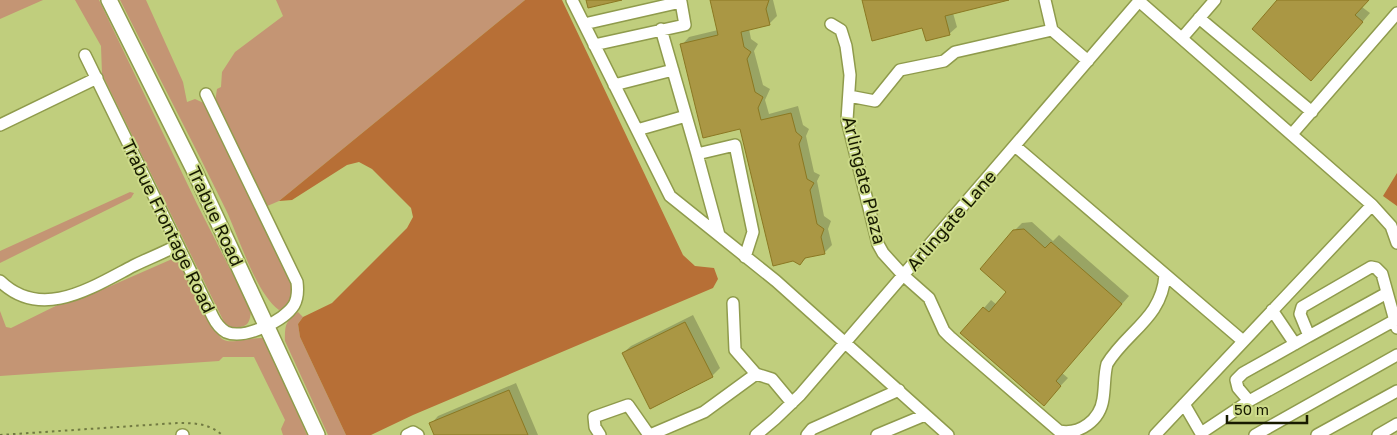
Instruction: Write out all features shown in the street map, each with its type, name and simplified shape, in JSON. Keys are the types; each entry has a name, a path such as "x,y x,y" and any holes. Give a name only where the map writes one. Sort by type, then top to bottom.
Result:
{"main road":[{"name":"Trabue Road","path":"109,0 195,172 318,435"}],"street":[{"path":"572,0 670,196 776,282 948,435"},
{"path":"1045,0 1052,30 1088,61"},
{"path":"1140,0 1372,204 1390,226 1397,243"},
{"name":"Arlingate Lane","path":"756,435 792,403 845,343 1140,0"},
{"path":"1182,38 1215,0"},
{"path":"584,24 681,2 685,25 594,45"},
{"path":"1292,134 1397,12"},
{"path":"1199,18 1312,112"},
{"name":"Arlingate Plaza","path":"831,24 841,30 846,46 850,75 847,120 874,231 883,253 903,275 929,298 944,331 1059,431 1066,434 1080,431 1096,418 1103,399 1104,373 1107,364 1156,306 1164,288 1165,275"},
{"path":"661,29 719,235"},
{"path":"849,96 875,100 900,70 944,61 955,52 1052,30"},
{"name":"Trabue Frontage Road","path":"85,54 213,317 221,328 227,332 245,333 267,325 290,311 295,303 298,292 297,282 206,94"},
{"path":"614,85 673,70"},
{"path":"0,125 97,78"},
{"path":"637,130 686,116"},
{"path":"697,154 735,144 753,232 745,257"},
{"path":"1015,146 1243,341"},
{"path":"1155,435 1372,204"},
{"path":"0,281 17,294 34,300 48,301 74,296 178,245"},
{"path":"1184,404 1201,434 1249,401 1396,324 1382,274 1376,268 1371,267 1302,307 1300,314 1309,336"},
{"path":"1249,401 1238,388 1236,380 1243,373 1387,294"},
{"path":"733,303 735,350 756,374 772,379 792,403"},
{"path":"1272,310 1295,344"},
{"path":"1255,435 1397,355"},
{"path":"600,435 595,427 594,417 628,405 649,435 704,412 756,374"},
{"path":"807,435 812,430 899,390"},
{"path":"1318,435 1397,391"},
{"path":"876,435 926,415"},
{"path":"1378,435 1397,424"},
{"path":"407,435 412,432 418,435"}],"path":[{"path":"0,435 177,422 201,424 218,431 222,435"}],"shaded area":[{"path":"0,0 43,0 0,19"},
{"path":"75,0 99,0 197,204 251,310 250,319 246,325 231,328 224,322 102,74 101,46"},
{"path":"120,0 146,0 183,82 187,102 195,99 208,105 293,283 291,300 283,308 279,310 271,302 256,278 226,210"},
{"path":"276,0 525,0 279,201 265,207 215,102 217,89 221,87 222,72 235,52 283,16"},
{"path":"525,0 562,0 683,255 695,266 714,268 718,279 713,288 413,415 371,435 346,435 300,337 298,324 303,317 332,303 407,228 413,217 411,208 372,169 359,162 347,165 292,200 279,201"},
{"path":"1397,173 1397,206 1383,196"},
{"path":"130,192 134,193 131,198 0,263 0,251"},
{"path":"179,256 218,334 223,340 263,338 307,435 283,435 281,429 285,420 254,357 223,357 219,361 0,376 0,311 6,327 11,328 96,286 106,288"},
{"path":"298,312 303,317 298,324 300,337 346,435 328,435 285,341 287,324 290,318"}],"building":[{"path":"586,0 622,0 588,8"},
{"path":"710,0 769,0 766,9 770,25 741,32 744,47 751,52 747,59 755,92 763,97 758,108 761,120 791,113 796,132 802,137 799,144 807,179 814,183 810,190 817,224 824,229 821,237 825,254 805,258 800,265 793,261 773,266 740,129 703,138 680,44 718,35"},
{"path":"862,0 1009,0 945,16 950,35 926,41 922,28 872,41"},
{"path":"1277,0 1369,0 1355,15 1363,22 1311,81 1252,29"},
{"path":"1024,229 1045,248 1051,242 1122,304 1056,381 1061,386 1044,406 960,333 983,307 989,312 1006,292 980,269 1013,230"},
{"path":"685,322 713,377 650,409 622,353"},
{"path":"509,390 528,435 434,435 429,423"}]}
